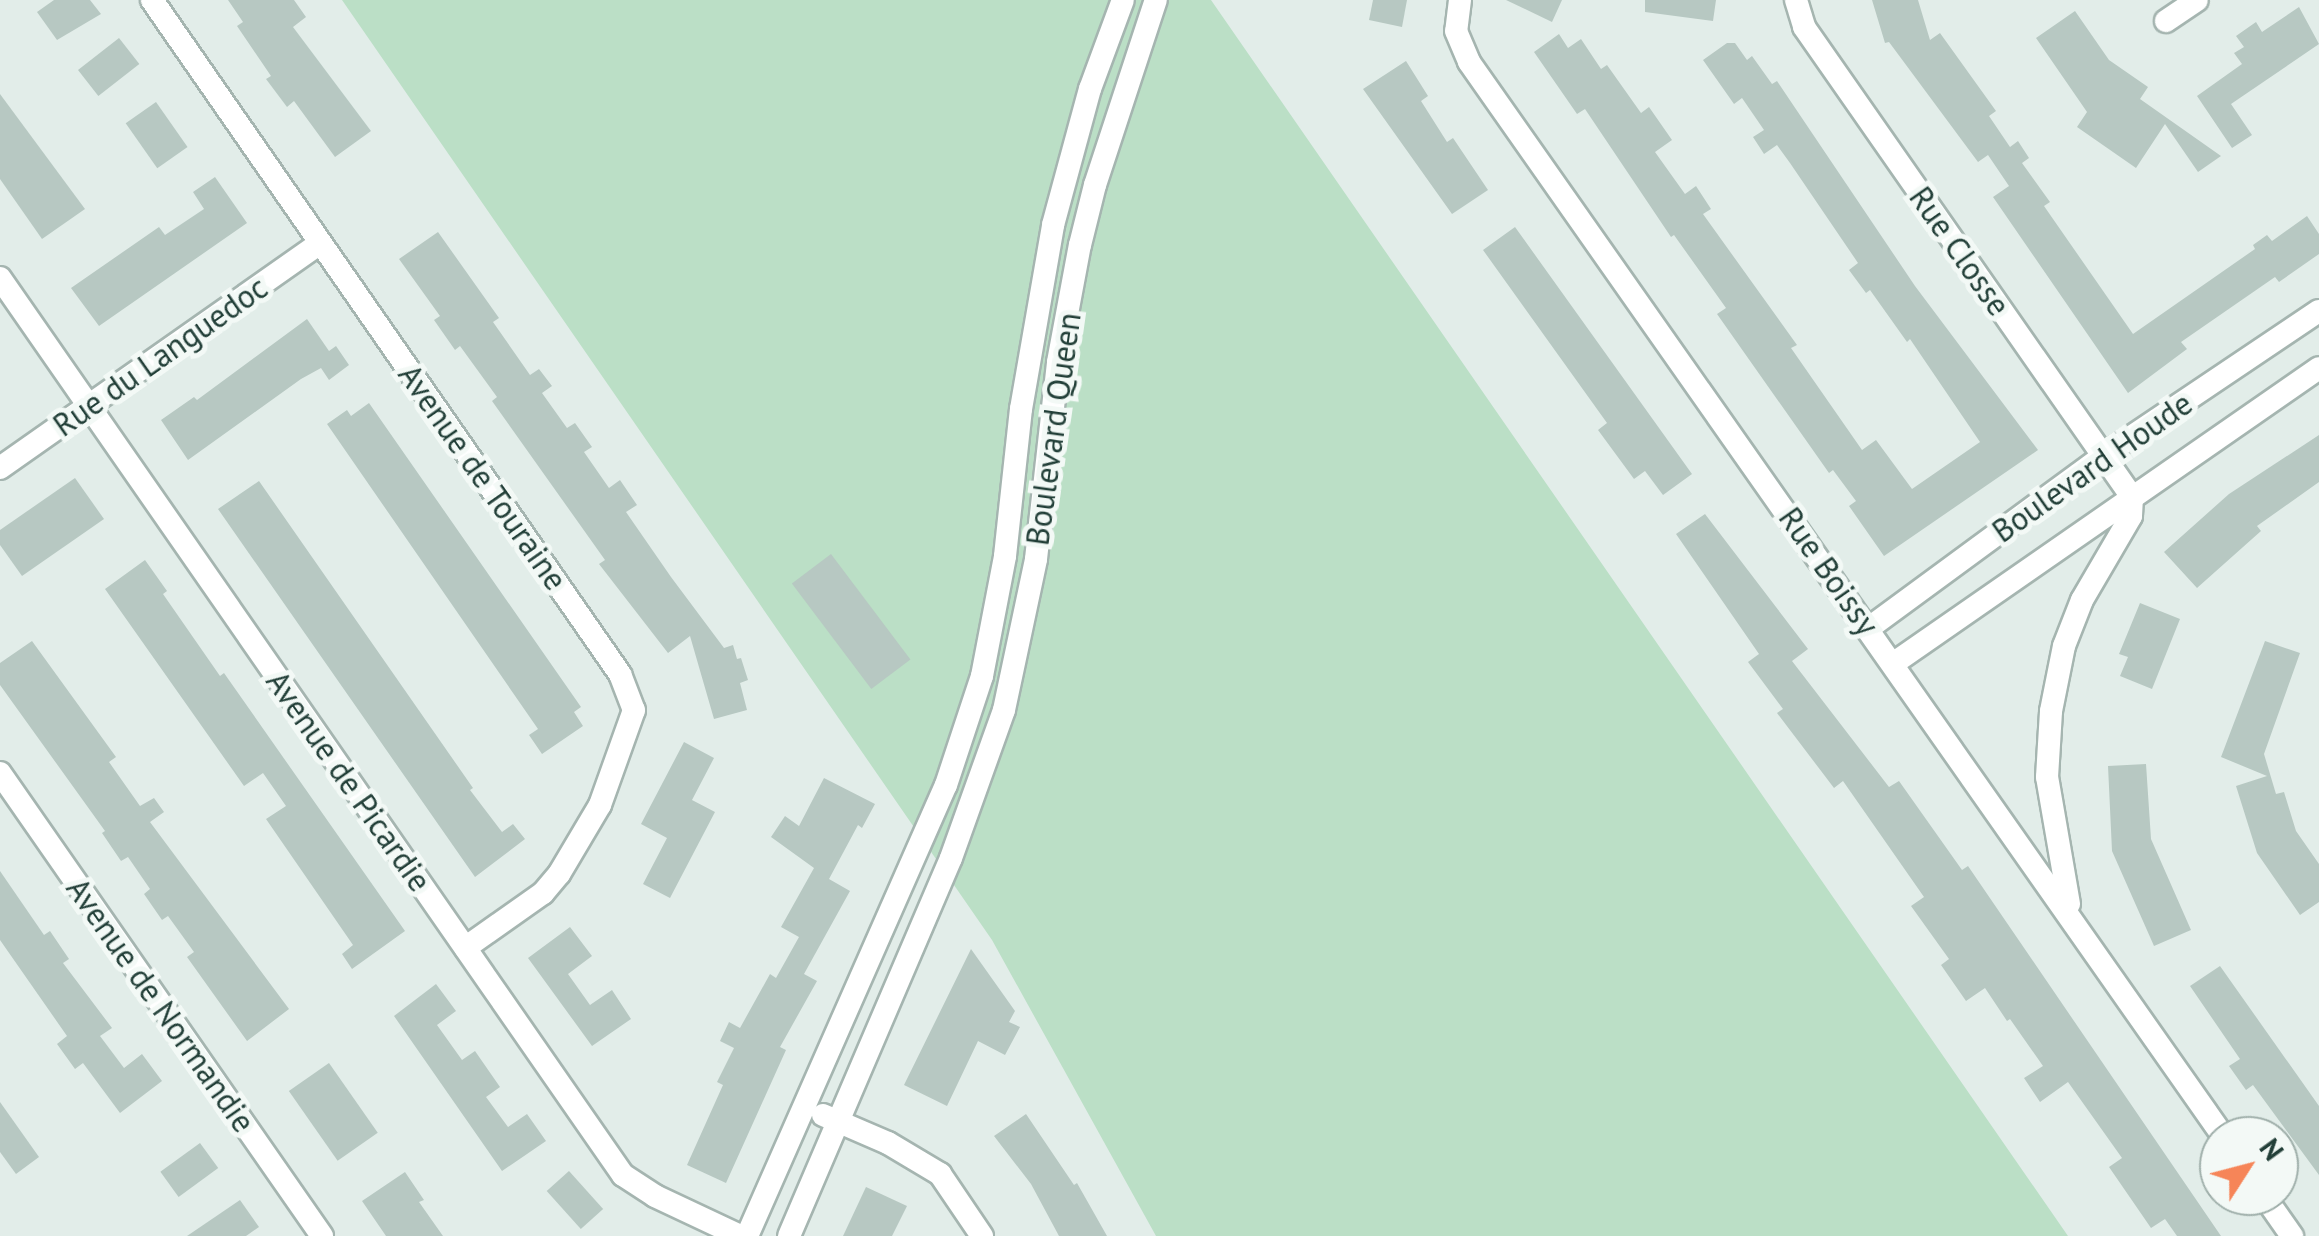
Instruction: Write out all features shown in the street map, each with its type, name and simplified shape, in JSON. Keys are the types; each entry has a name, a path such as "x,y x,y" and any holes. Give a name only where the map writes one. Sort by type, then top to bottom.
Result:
{"street":[{"name":"Avenue de Touraine","path":"152,0 620,674 634,710 630,733 600,805 559,874 543,893 465,948"},
{"name":"Boulevard Queen","path":"744,1236 806,1108 921,846 946,786 986,659 1005,556 1021,410 1053,226 1090,89 1123,0"},
{"name":"Boulevard Queen","path":"789,1236 951,858 1000,723 1021,646 1058,362 1080,245 1156,0"},
{"name":"Rue Boissy","path":"1460,0 1456,31 1469,62 2209,1116"},
{"name":"Rue Closse","path":"1796,0 1804,27 2132,498"},
{"path":"2166,21 2197,0"},
{"name":"Rue du Languedoc","path":"0,468 320,244"},
{"name":"Avenue de Picardie","path":"0,278 623,1175 656,1196 744,1236"},
{"name":"Boulevard Houde","path":"1869,628 2103,456 2319,311"},
{"name":"Boulevard Houde","path":"1894,663 2319,368"},
{"name":"Boulevard Houde","path":"2072,918 2047,777 2050,710 2076,615 2131,516 2132,498"},
{"name":"Avenue de Normandie","path":"0,773 322,1236"},
{"path":"921,846 951,858"},
{"path":"806,1108 888,1143 940,1174 982,1236"}],"green space":[{"path":"342,0 1211,0 2068,1236 1156,1236 992,940"}],"building":[{"path":"54,0 90,0 101,14 57,40 37,12"},
{"path":"228,0 294,0 306,17 293,27 371,131 335,157 294,101 287,107 266,79 271,76 237,26 243,22"},
{"path":"1373,0 1407,0 1402,27 1369,20"},
{"path":"1506,0 1562,0 1552,22"},
{"path":"1645,0 1716,0 1713,21 1645,12"},
{"path":"1872,0 1918,0 1930,40 1940,33 1996,111 1989,116 2010,147 2018,141 2029,158 2022,163 2050,202 2044,206 2133,334 2255,249 2253,245 2267,235 2272,241 2307,216 2319,234 2319,254 2279,282 2275,277 2181,342 2187,349 2128,393 1993,197 2009,186 1988,155 1978,162 1889,42 1885,43"},
{"path":"2299,7 2319,44 2231,104 2252,135 2232,148 2197,96 2242,64 2234,53 2244,47 2236,36 2256,22 2262,32"},
{"path":"2075,11 2109,60 2148,87 2140,99 2221,156 2198,172 2165,124 2136,168 2077,127 2087,112 2036,38"},
{"path":"1559,34 1568,48 1581,39 1601,69 1607,65 1641,113 1649,107 1672,140 1655,152 1685,194 1696,186 1711,209 1703,214 1797,345 1791,348 1862,450 1876,440 1912,489 1980,442 1910,339 1907,342 1870,290 1866,293 1849,270 1858,263 1777,145 1764,154 1753,137 1764,130 1742,98 1734,104 1703,60 1727,43 1735,43 1747,60 1752,56 1772,84 1777,81 1915,286 2038,450 1884,556 1849,506 1856,501 1833,470 1829,473 1717,314 1726,308 1674,235 1671,237 1585,109 1577,114 1534,52"},
{"path":"119,38 139,64 98,96 78,70"},
{"path":"1406,61 1428,96 1421,101 1447,142 1453,138 1488,190 1452,214 1363,89"},
{"path":"0,94 85,209 42,239 0,179"},
{"path":"156,102 188,147 157,168 126,123"},
{"path":"215,177 247,223 99,326 71,288 159,227 165,235 204,209 193,192"},
{"path":"1515,227 1692,474 1663,495 1645,471 1634,479 1598,430 1607,423 1483,250"},
{"path":"438,232 499,318 493,322 530,375 539,369 552,386 542,393 567,428 575,423 592,447 584,452 609,488 620,480 637,505 626,512 671,577 724,648 733,645 748,680 740,683 747,710 714,719 690,636 668,653 599,564 605,560 492,401 497,397 460,346 455,350 434,320 440,316 399,259"},
{"path":"307,319 329,351 336,346 349,365 329,380 321,368 301,379 188,460 161,420 194,397 197,400"},
{"path":"369,403 581,707 574,712 583,726 542,754 529,735 538,729 327,424 347,410 351,416"},
{"path":"2319,435 2319,482 2257,526 2261,531 2197,588 2164,552 2229,494"},
{"path":"75,478 104,519 22,576 0,545 0,530"},
{"path":"259,481 473,788 470,790 502,832 513,824 525,839 475,877 218,509"},
{"path":"1705,514 1808,649 1792,661 1889,787 1899,781 1962,870 1968,866 2199,1204 2199,1216 2207,1216 2221,1236 2177,1236 2165,1219 2151,1228 2109,1167 2122,1158 2068,1082 2040,1102 2024,1078 2043,1066 1985,988 1966,1001 1941,965 1949,959 1911,906 1924,897 1843,781 1834,788 1777,713 1783,709 1748,662 1759,654 1676,534"},
{"path":"831,554 910,659 871,689 792,583"},
{"path":"145,560 167,591 163,594 220,676 224,673 405,931 352,969 342,954 353,945 266,819 286,806 263,773 244,786 105,589"},
{"path":"2140,603 2180,619 2152,689 2120,676 2128,657 2119,654"},
{"path":"32,641 116,757 109,762 140,806 154,798 164,812 150,822 289,1009 247,1041 187,957 194,952 168,916 162,920 144,894 150,889 128,857 121,861 102,833 105,831 0,685 0,663"},
{"path":"2265,641 2300,653 2264,754 2276,794 2284,792 2296,831 2319,864 2319,902 2300,915 2257,853 2236,786 2267,776 2221,757"},
{"path":"684,742 714,758 692,800 715,812 670,898 643,884 667,838 641,824"},
{"path":"2146,764 2151,839 2191,930 2154,946 2112,851 2108,766"},
{"path":"824,778 875,804 862,828 858,825 829,879 850,891 804,974 817,981 780,1047 786,1050 726,1183 687,1165 723,1085 717,1082 734,1048 720,1041 729,1022 740,1028 770,974 776,978 799,937 781,927 814,868 771,837 785,816 799,826"},
{"path":"0,871 44,935 50,931 69,959 63,963 112,1028 100,1036 124,1068 142,1054 162,1081 120,1113 83,1063 75,1069 57,1044 67,1036 0,940"},
{"path":"570,927 592,956 568,974 590,1005 612,990 631,1019 592,1046 528,958"},
{"path":"971,949 1015,1011 1009,1022 1020,1027 1005,1055 978,1041 947,1106 904,1085"},
{"path":"2220,966 2319,1106 2319,1175 2299,1148 2299,1116 2276,1116 2253,1085 2246,1090 2229,1066 2240,1059 2190,986"},
{"path":"436,984 456,1011 437,1025 462,1060 475,1051 500,1087 486,1097 508,1127 527,1114 546,1141 502,1171 394,1016"},
{"path":"329,1063 378,1133 338,1161 289,1091"},
{"path":"0,1102 39,1157 16,1174 0,1152"},
{"path":"1026,1114 1074,1185 1077,1183 1107,1236 1059,1236 1031,1184 994,1136"},
{"path":"200,1143 218,1168 179,1197 160,1172"},
{"path":"569,1171 603,1209 581,1229 547,1191"},
{"path":"405,1172 424,1200 419,1202 443,1236 386,1236 362,1201"},
{"path":"866,1187 907,1206 892,1236 843,1236"},
{"path":"240,1200 259,1227 246,1236 187,1236"}]}
